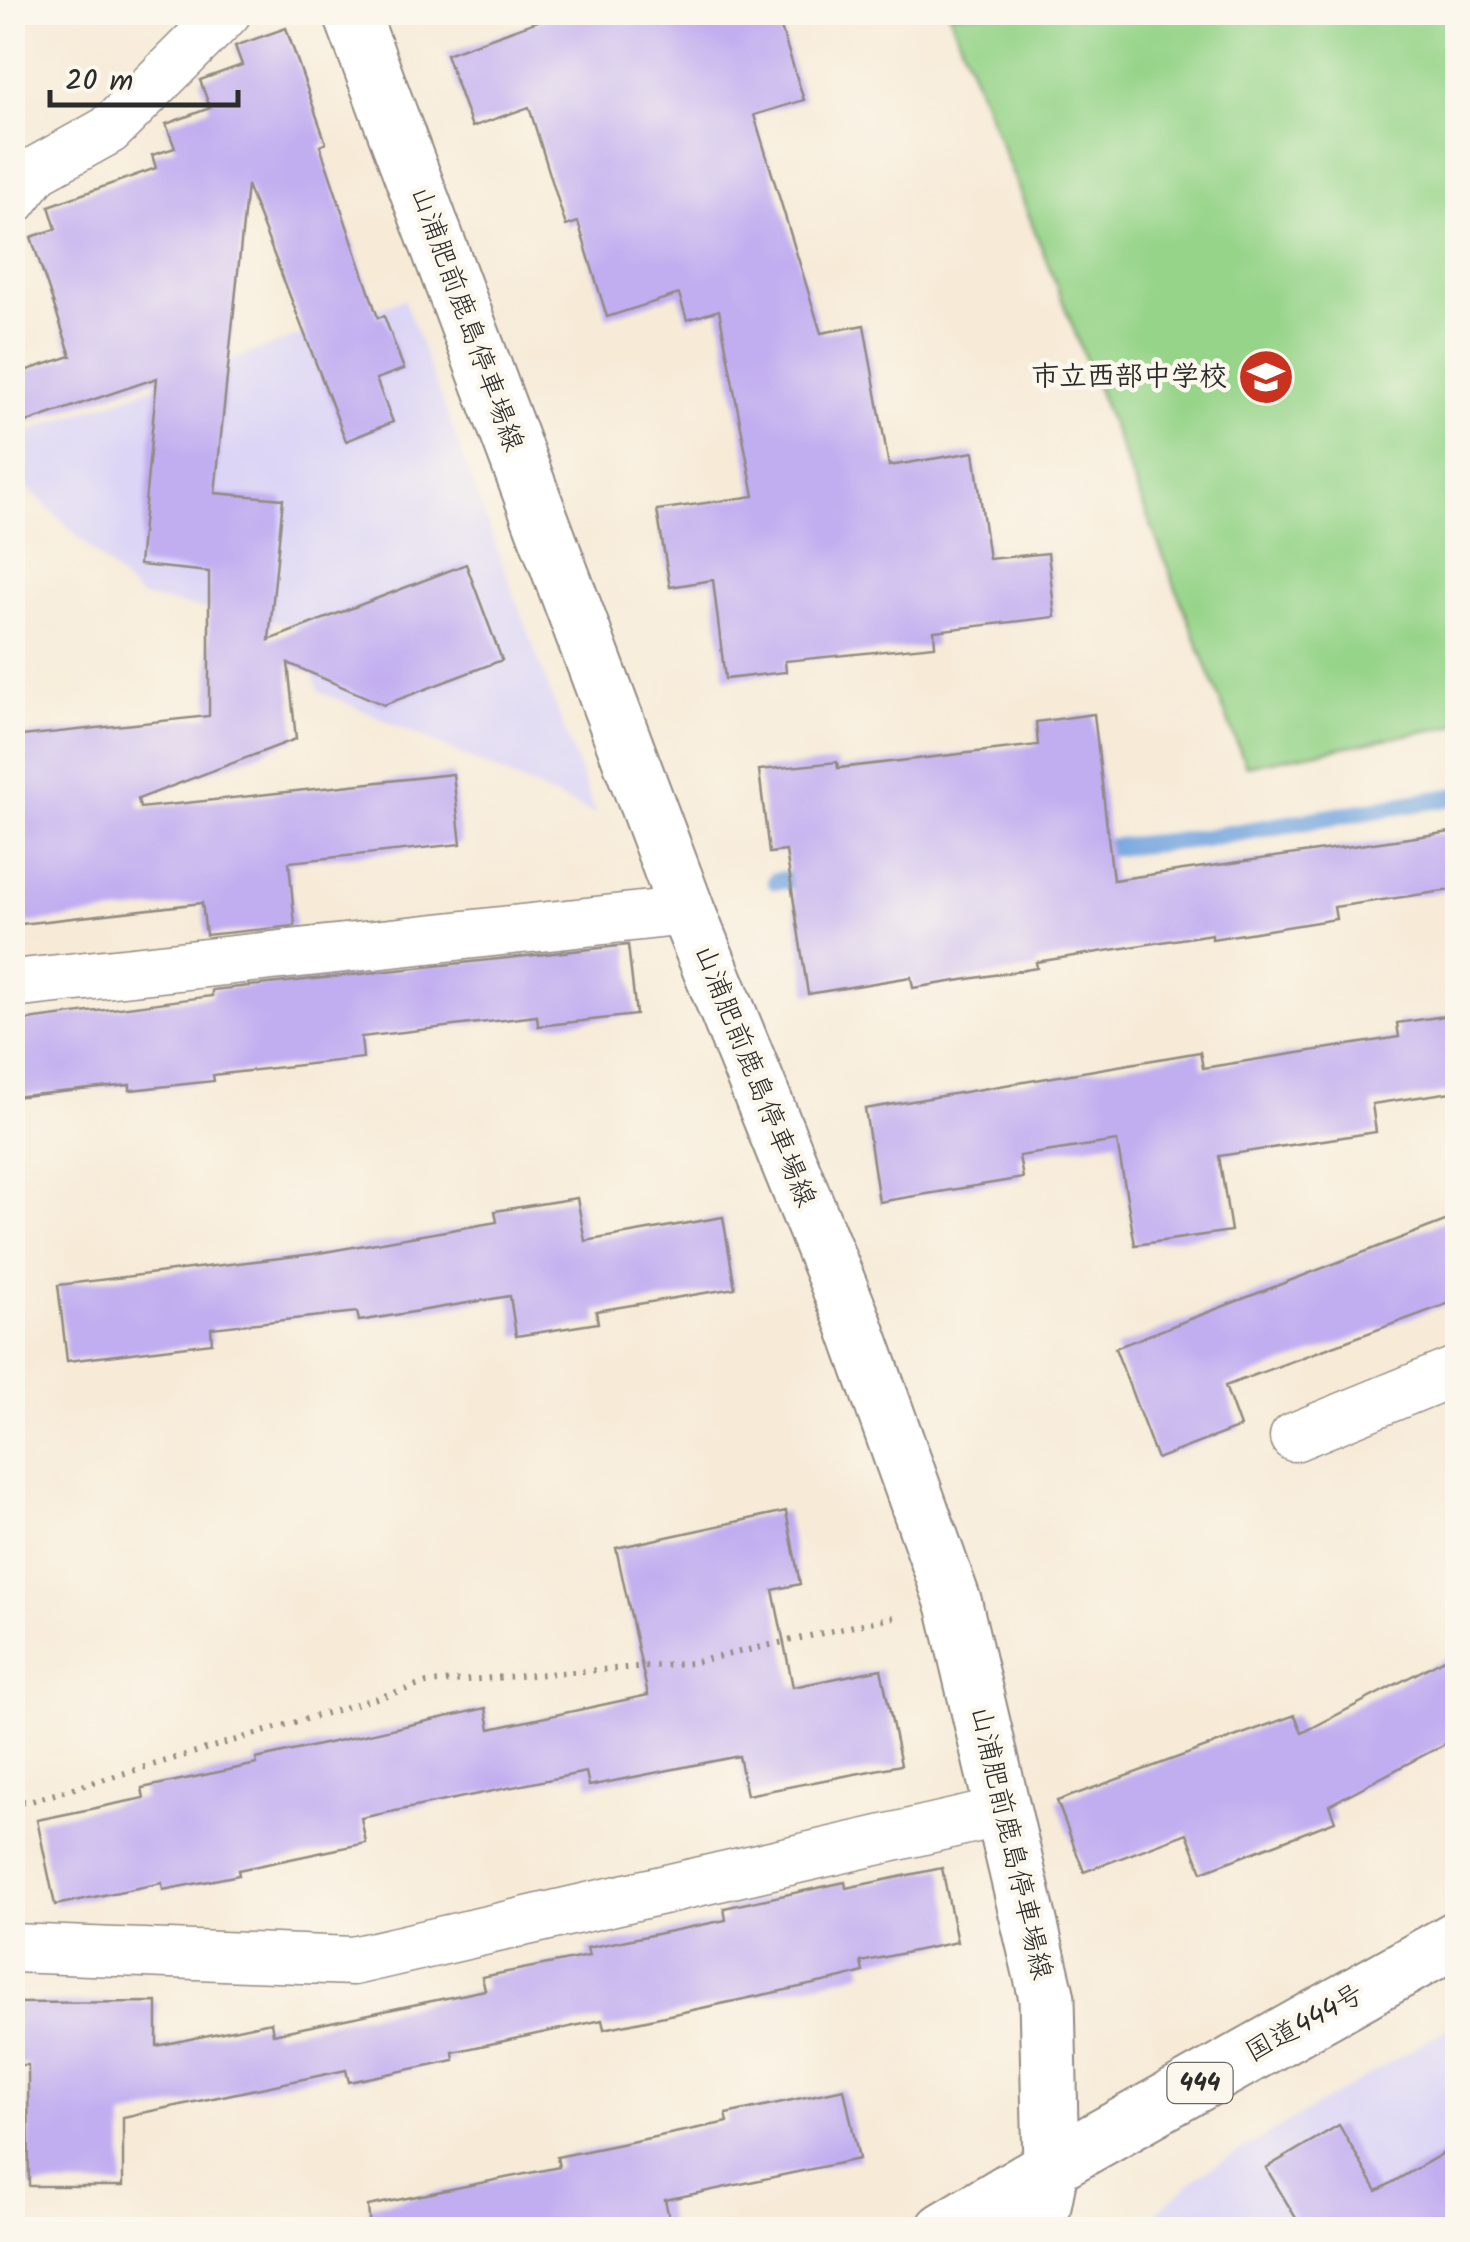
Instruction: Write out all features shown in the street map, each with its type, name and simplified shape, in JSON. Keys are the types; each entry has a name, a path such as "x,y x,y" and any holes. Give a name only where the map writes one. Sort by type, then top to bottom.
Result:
{"main road":[{"name":"山浦肥前鹿島停車場線","path":"352,12 687,911 854,1323 954,1604 1047,1998 1051,2166 1038,2230"},
{"name":"国道444号","path":"944,2230 1458,1938"}],"street":[{"path":"12,202 37,170 110,130 227,12"},
{"path":"12,984 687,911"},
{"path":"1294,1437 1458,1370"},
{"path":"12,1948 352,1961 1002,1812"}],"path":[{"path":"12,1799 28,1802 428,1683 692,1662 954,1604"}],"shaded area":[{"path":"404,299 596,815 319,691 294,625 140,597 13,473 12,437"},
{"path":"1457,2023 1457,2229 1136,2230 1201,2174"}],"green space":[{"name":"市立西部中学校","path":"949,13 1457,13 1457,725 1246,766"}],"building":[{"path":"563,12 776,12 804,100 754,115 821,333 864,325 889,466 974,452 989,559 1048,553 1055,617 934,631 935,646 785,661 786,672 725,679 713,580 670,587 657,510 754,496 719,310 687,320 679,294 607,317 578,222 566,226 529,107 472,127 446,54"},
{"path":"286,28 326,143 320,146 378,318 384,316 404,369 376,379 393,422 346,441 247,185 215,493 283,499 269,640 466,564 502,660 384,705 288,663 296,739 138,799 140,808 453,774 461,844 289,862 295,926 206,935 202,903 12,925 12,737 209,716 209,572 139,565 157,378 12,427 12,375 71,356 31,237 56,229 49,206 156,168 152,155 175,148 166,124 210,108 200,80 242,65 235,46"},
{"path":"1094,714 1113,880 1458,831 1458,889 1334,907 1336,919 1036,962 1037,968 913,988 911,977 808,994 786,851 769,853 759,770 837,762 838,768 1038,745 1036,722"},
{"path":"628,945 636,1015 538,1026 537,1016 361,1037 363,1058 213,1075 214,1081 12,1097 12,1022 212,996 212,990"},
{"path":"1458,1014 1458,1091 1372,1104 1376,1132 1219,1156 1231,1231 1135,1245 1117,1141 1019,1156 1023,1178 879,1202 865,1109 1200,1052 1203,1068 1399,1037 1397,1023"},
{"path":"577,1198 585,1241 723,1217 735,1288 596,1311 598,1323 516,1336 510,1296 359,1321 357,1312 211,1328 212,1343 67,1361 58,1285 313,1254 497,1222 495,1211"},
{"path":"1458,1216 1458,1300 1225,1386 1240,1427 1157,1459 1115,1348"},
{"path":"786,1511 800,1584 773,1590 793,1687 881,1669 901,1765 747,1795 739,1756 589,1786 586,1772 361,1818 366,1843 238,1870 239,1875 163,1890 162,1883 55,1905 37,1820 144,1798 142,1788 257,1764 256,1759 486,1708 490,1729 648,1695 616,1548"},
{"path":"1458,1652 1458,1737 1329,1805 1335,1821 1202,1872 1187,1833 1084,1872 1057,1801 1295,1715 1302,1733"},
{"path":"942,1868 957,1942 861,1962 863,1972 842,1978 604,2029 602,2020 453,2052 454,2060 349,2082 346,2070 123,2117 123,2186 29,2186 28,2065 15,2065 14,2003 157,2002 157,2046 271,2022 273,2034 485,1990 482,1977 589,1956 587,1948 726,1920 724,1908 845,1882 846,1888"},
{"path":"844,2089 859,2159 665,2200 670,2222 631,2230 370,2230 368,2206 559,2167 557,2157 728,2122 726,2114"},
{"path":"1339,2125 1377,2191 1458,2145 1458,2230 1303,2230 1266,2168"}],"waterway":[{"path":"1085,850 1199,839 1458,796"},
{"path":"776,881 810,878"}],"place":[{"name":"市立西部中学校","path":"1266,377"}]}
